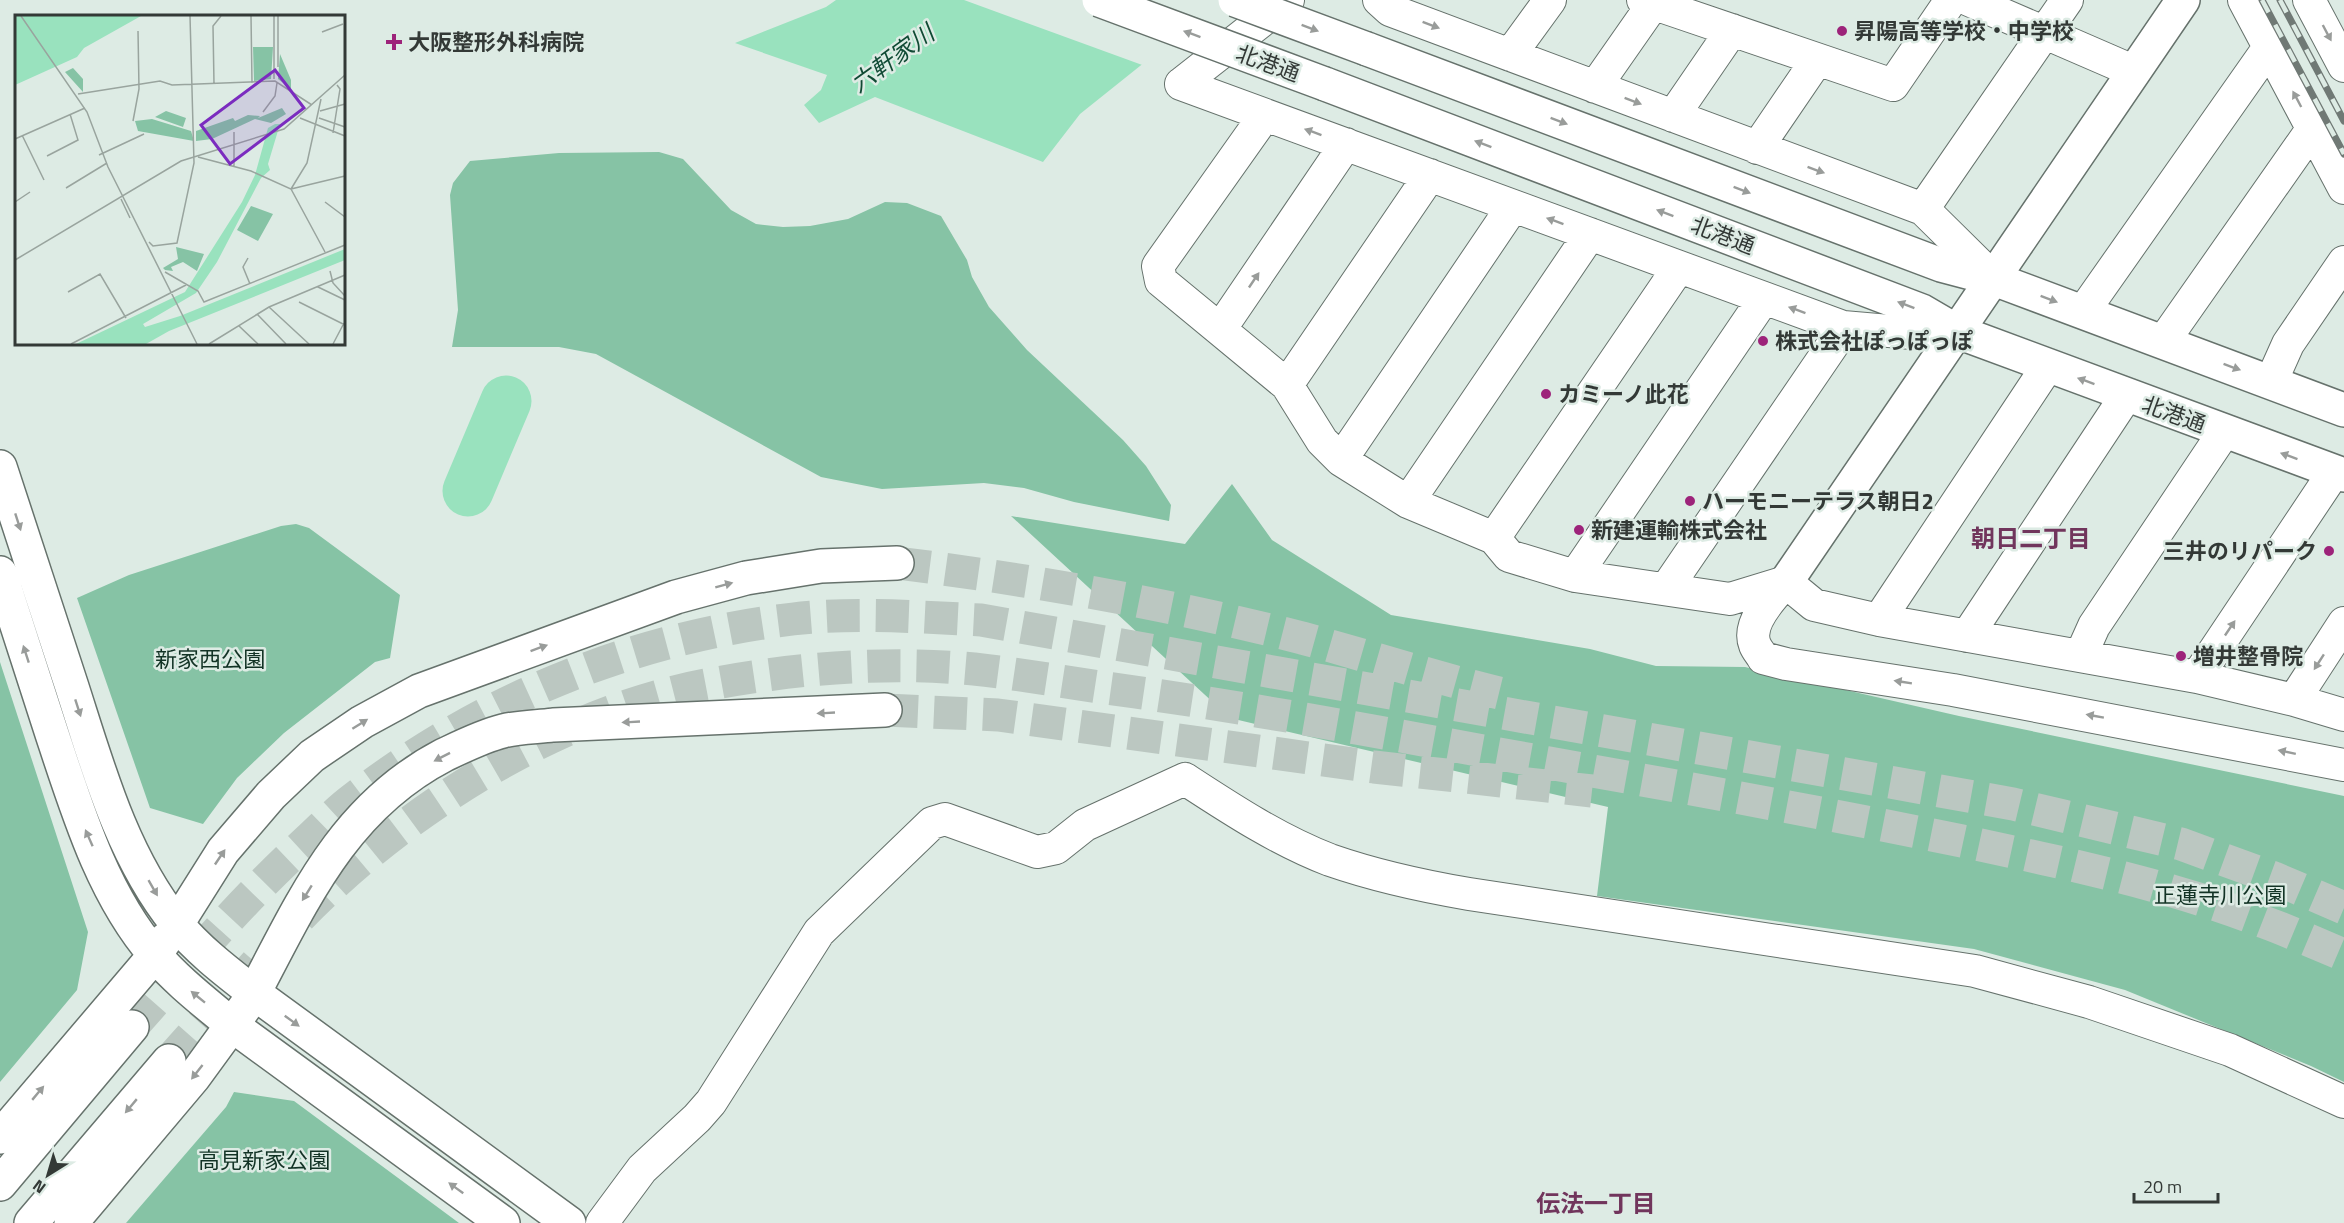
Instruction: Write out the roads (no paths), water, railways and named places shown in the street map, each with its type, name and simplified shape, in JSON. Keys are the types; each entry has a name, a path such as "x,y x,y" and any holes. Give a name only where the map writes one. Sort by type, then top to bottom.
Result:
{"main road":[{"name":"北港通","path":"1099,0 1922,311 1958,332 2047,367 2339,474"},
{"path":"1235,0 1941,265 1994,279 2344,410"},
{"path":"1786,582 2183,0"},
{"path":"0,467 112,805 134,855 156,894 177,924 214,961 254,993 569,1223"},
{"path":"0,1137 155,955 223,852 271,795 312,756 362,722 419,691 676,597 747,578 821,566 897,563"},
{"path":"0,573 85,828 124,911 155,955 191,992 232,1026 503,1223"},
{"path":"71,1223 194,1077 232,1026 254,993 303,900 358,819 392,788 415,772 462,746 503,731 553,725 885,710"},
{"path":"0,1184 132,1027"},
{"path":"31,1223 169,1061"}],"street":[{"path":"1288,0 1181,84 1843,327 1912,333 1958,332"},
{"path":"1379,0 1390,10 1923,209 1994,279"},
{"path":"1510,55 1550,0"},
{"path":"1596,87 1648,2 1893,85 1951,0"},
{"path":"1969,0 2133,71"},
{"path":"1923,209 2067,0"},
{"path":"2244,0 2344,188"},
{"path":"2309,0 2344,66"},
{"path":"1673,116 1732,30"},
{"path":"2083,312 2270,46"},
{"path":"1757,148 1817,60"},
{"path":"1265,115 1158,266 1161,281 1221,328 1287,385 1322,441 1341,460 1408,502 1494,538 1509,556 1575,576 1730,599 1786,582"},
{"path":"2163,342 2313,128"},
{"path":"1221,328 1346,144"},
{"path":"1287,385 1430,175"},
{"path":"1341,460 1513,206"},
{"path":"1408,502 1590,234"},
{"path":"2271,382 2288,344 2344,262"},
{"path":"1494,538 1678,267"},
{"path":"1575,576 1764,298"},
{"path":"1666,590 1843,327"},
{"path":"1879,620 2047,367"},
{"path":"1967,636 2126,396"},
{"path":"2081,655 2094,626 2224,432"},
{"path":"2197,676 2339,474"},
{"path":"1786,582 1814,605 1879,620 2197,676 2344,715"},
{"path":"1786,582 1760,614 1754,644 1763,658 1786,664 1988,696 2344,765"},
{"path":"2294,700 2344,623"},
{"path":"602,1223 642,1169 711,1102 819,932 932,823 945,819 1037,852 1056,848 1085,825 1185,779 1242,816 1283,838 1328,859 1360,870 1412,884 1469,894 1975,971 2089,1002 2230,1050 2344,1102"}],"water":[{"name":"六軒家川","path":"836,0 1211,0 1150,58 1080,114 1043,162 875,97 819,123 804,105 821,90 827,75 735,43 826,7"}],"waterway":[{"path":"468,491 506,401"}],"tunnel":[{"path":"897,563 1050,585 1202,614 1302,638 1499,693"},
{"path":"132,1027 240,907 336,814 402,764 453,732 560,679 616,658 674,641 733,628 816,617 887,616 981,620 2013,804 2181,844 2274,878 2344,908"},
{"path":"300,917 341,877 435,804 486,771 540,742 595,718 650,699 739,679 806,670 907,666 994,671 1239,708 1652,782 1962,841 2153,885 2190,896 2274,926 2344,955"},
{"path":"885,710 998,715 1374,767 1592,791"},
{"path":"169,1061 258,961"}],"railway":[{"path":"2262,0 2344,154"},
{"path":"2280,0 2344,121"}],"place":[{"name":"昇陽高等学校・中学校","path":"1842,31"},
{"name":"大阪整形外科病院","path":"394,42"},
{"name":"株式会社ぽっぽっぽ","path":"1763,341"},
{"name":"カミーノ此花","path":"1546,394"},
{"name":"ハーモニーテラス朝日2","path":"1690,501"},
{"name":"新建運輸株式会社","path":"1579,530"},
{"name":"三井のリパーク","path":"2329,551"},
{"name":"増井整骨院","path":"2181,656"}],"district":[{"name":"朝日二丁目","path":"2031,538"},
{"name":"伝法一丁目","path":"1596,1203"}],"park label":[{"name":"新家西公園","path":"210,659"},
{"name":"正蓮寺川公園","path":"2220,895"},
{"name":"高見新家公園","path":"264,1160"}]}
